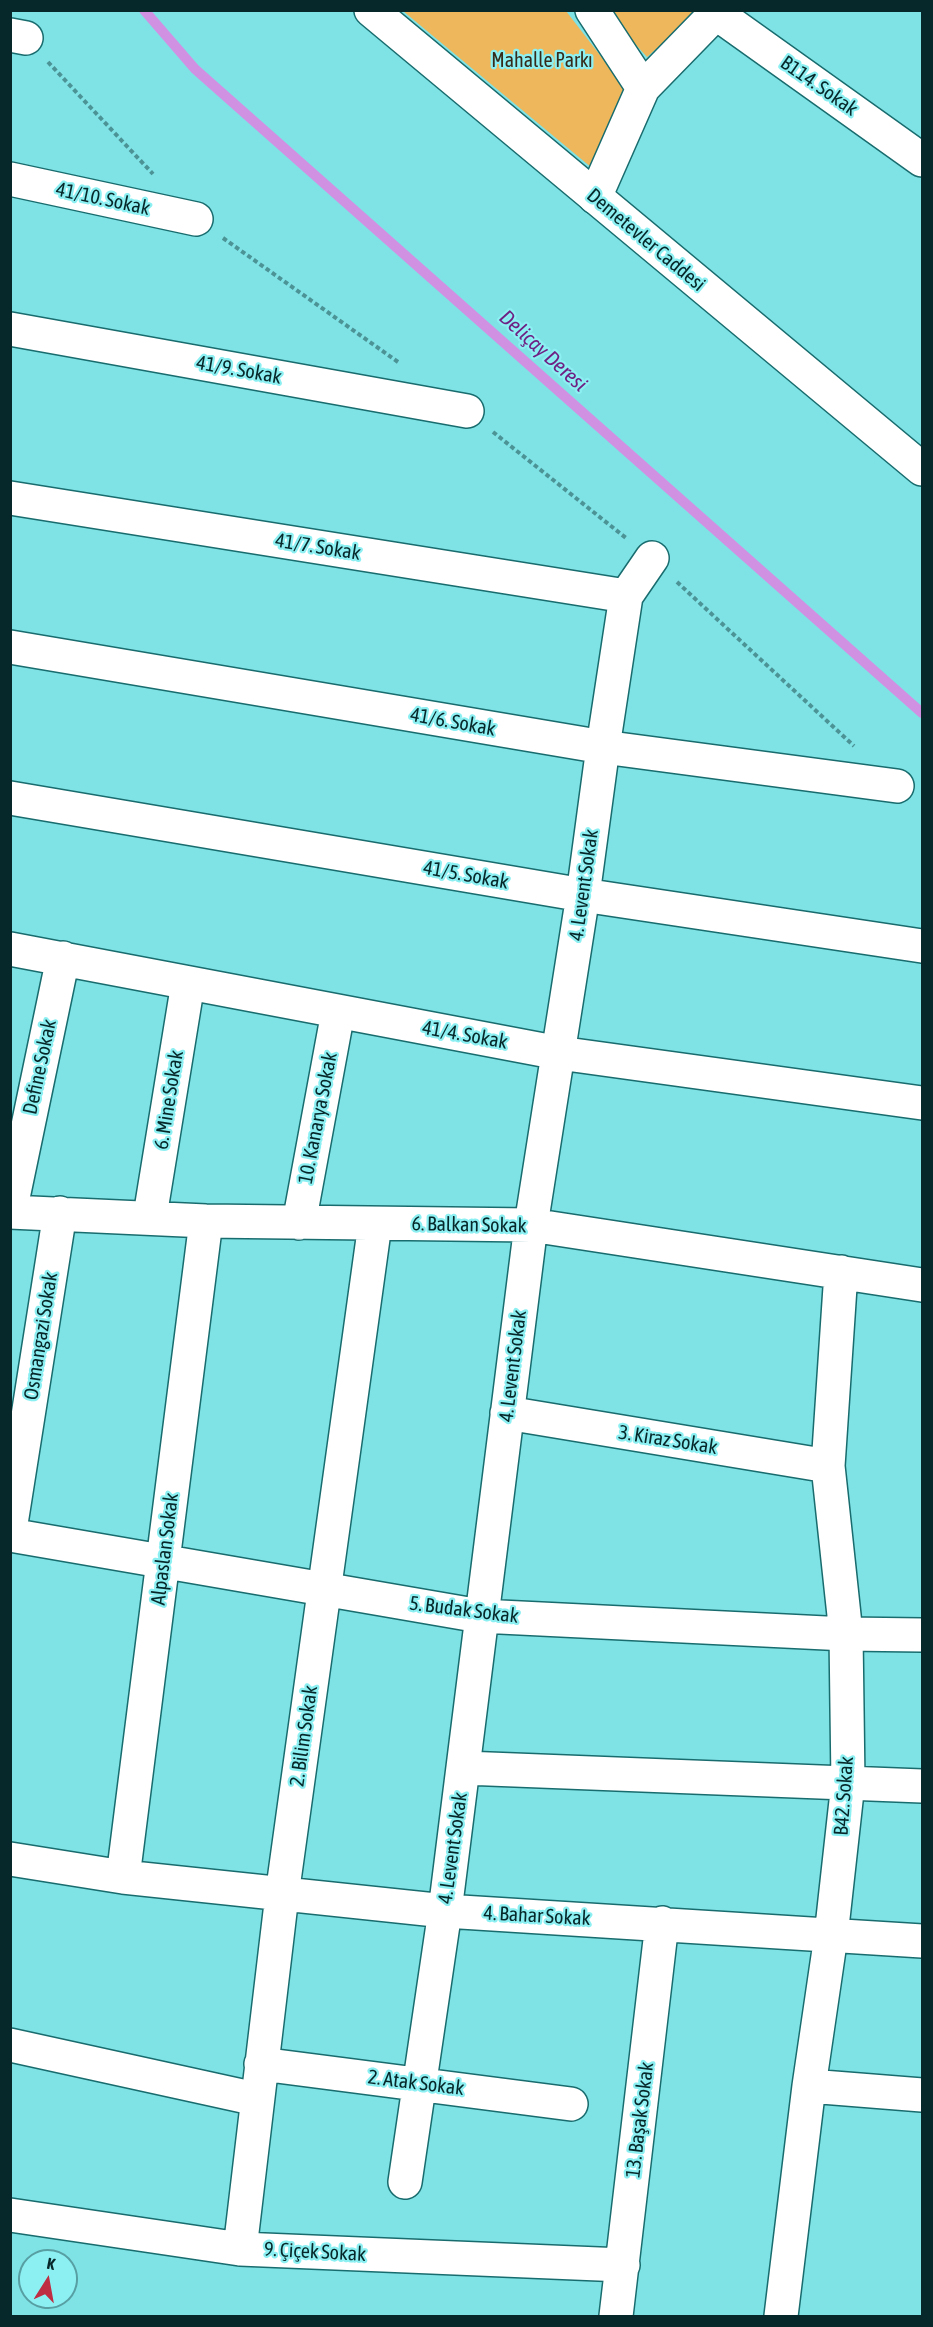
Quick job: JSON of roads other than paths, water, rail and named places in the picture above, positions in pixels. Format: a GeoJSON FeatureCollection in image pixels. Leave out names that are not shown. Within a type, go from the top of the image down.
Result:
{"type":"FeatureCollection","features":[{"type":"Feature","properties":{"kind":"street","name":"Demetevler Caddesi"},"geometry":{"type":"LineString","coordinates":[[371,10],[922,469]]}},
{"type":"Feature","properties":{"kind":"street"},"geometry":{"type":"LineString","coordinates":[[592,10],[643,88]]}},
{"type":"Feature","properties":{"kind":"street"},"geometry":{"type":"LineString","coordinates":[[594,197],[643,88],[718,12]]}},
{"type":"Feature","properties":{"kind":"street","name":"B114. Sokak"},"geometry":{"type":"LineString","coordinates":[[718,12],[922,159]]}},
{"type":"Feature","properties":{"kind":"street","name":"41/10. Sokak"},"geometry":{"type":"LineString","coordinates":[[10,179],[196,219]]}},
{"type":"Feature","properties":{"kind":"street","name":"41/9. Sokak"},"geometry":{"type":"LineString","coordinates":[[10,329],[467,411]]}},
{"type":"Feature","properties":{"kind":"street","name":"41/7. Sokak"},"geometry":{"type":"LineString","coordinates":[[10,498],[626,596]]}},
{"type":"Feature","properties":{"kind":"street","name":"4. Levent Sokak"},"geometry":{"type":"LineString","coordinates":[[405,2182],[464,1768],[480,1616],[531,1225],[583,895],[603,747],[626,596],[652,558]]}},
{"type":"Feature","properties":{"kind":"street","name":"41/6. Sokak"},"geometry":{"type":"LineString","coordinates":[[10,647],[603,747],[897,786]]}},
{"type":"Feature","properties":{"kind":"street","name":"41/5. Sokak"},"geometry":{"type":"LineString","coordinates":[[10,798],[583,895],[922,946]]}},
{"type":"Feature","properties":{"kind":"street","name":"41/4. Sokak"},"geometry":{"type":"LineString","coordinates":[[10,949],[559,1053],[922,1103]]}},
{"type":"Feature","properties":{"kind":"street","name":"Define Sokak"},"geometry":{"type":"LineString","coordinates":[[10,1212],[63,958]]}},
{"type":"Feature","properties":{"kind":"street","name":"6. Mine Sokak"},"geometry":{"type":"LineString","coordinates":[[150,1216],[188,983]]}},
{"type":"Feature","properties":{"kind":"street","name":"10. Kanarya Sokak"},"geometry":{"type":"LineString","coordinates":[[299,1223],[338,1012]]}},
{"type":"Feature","properties":{"kind":"street","name":"6. Balkan Sokak"},"geometry":{"type":"LineString","coordinates":[[10,1212],[150,1216],[206,1221],[531,1225],[922,1284]]}},
{"type":"Feature","properties":{"kind":"street","name":"Osmangazi Sokak"},"geometry":{"type":"LineString","coordinates":[[10,1530],[60,1214]]}},
{"type":"Feature","properties":{"kind":"street","name":"Alpaslan Sokak"},"geometry":{"type":"LineString","coordinates":[[123,1877],[206,1221]]}},
{"type":"Feature","properties":{"kind":"street","name":"2. Bilim Sokak"},"geometry":{"type":"LineString","coordinates":[[240,2248],[282,1895],[375,1224]]}},
{"type":"Feature","properties":{"kind":"street","name":"B42. Sokak"},"geometry":{"type":"LineString","coordinates":[[781,2316],[809,2086],[831,1936],[848,1783],[846,1634],[828,1466],[841,1272]]}},
{"type":"Feature","properties":{"kind":"street","name":"3. Kiraz Sokak"},"geometry":{"type":"LineString","coordinates":[[507,1413],[828,1466]]}},
{"type":"Feature","properties":{"kind":"street","name":"5. Budak Sokak"},"geometry":{"type":"LineString","coordinates":[[10,1535],[480,1616],[846,1634],[922,1635]]}},
{"type":"Feature","properties":{"kind":"street"},"geometry":{"type":"LineString","coordinates":[[464,1768],[922,1786]]}},
{"type":"Feature","properties":{"kind":"street","name":"4. Bahar Sokak"},"geometry":{"type":"LineString","coordinates":[[10,1859],[123,1877],[445,1911],[922,1941]]}},
{"type":"Feature","properties":{"kind":"street","name":"13. Başak Sokak"},"geometry":{"type":"LineString","coordinates":[[616,2316],[662,1923]]}},
{"type":"Feature","properties":{"kind":"street"},"geometry":{"type":"LineString","coordinates":[[10,2045],[256,2099]]}},
{"type":"Feature","properties":{"kind":"street","name":"2. Atak Sokak"},"geometry":{"type":"LineString","coordinates":[[261,2064],[571,2104]]}},
{"type":"Feature","properties":{"kind":"street"},"geometry":{"type":"LineString","coordinates":[[809,2086],[922,2095]]}},
{"type":"Feature","properties":{"kind":"street","name":"9. Çiçek Sokak"},"geometry":{"type":"LineString","coordinates":[[10,2215],[240,2248],[623,2265]]}},
{"type":"Feature","properties":{"kind":"waterway","name":"Deliçay Deresi"},"geometry":{"type":"LineString","coordinates":[[144,10],[195,69],[922,713]]}},
{"type":"Feature","properties":{"kind":"park label","name":"Mahalle Parkı"},"geometry":{"type":"Point","coordinates":[542,61]}}]}
